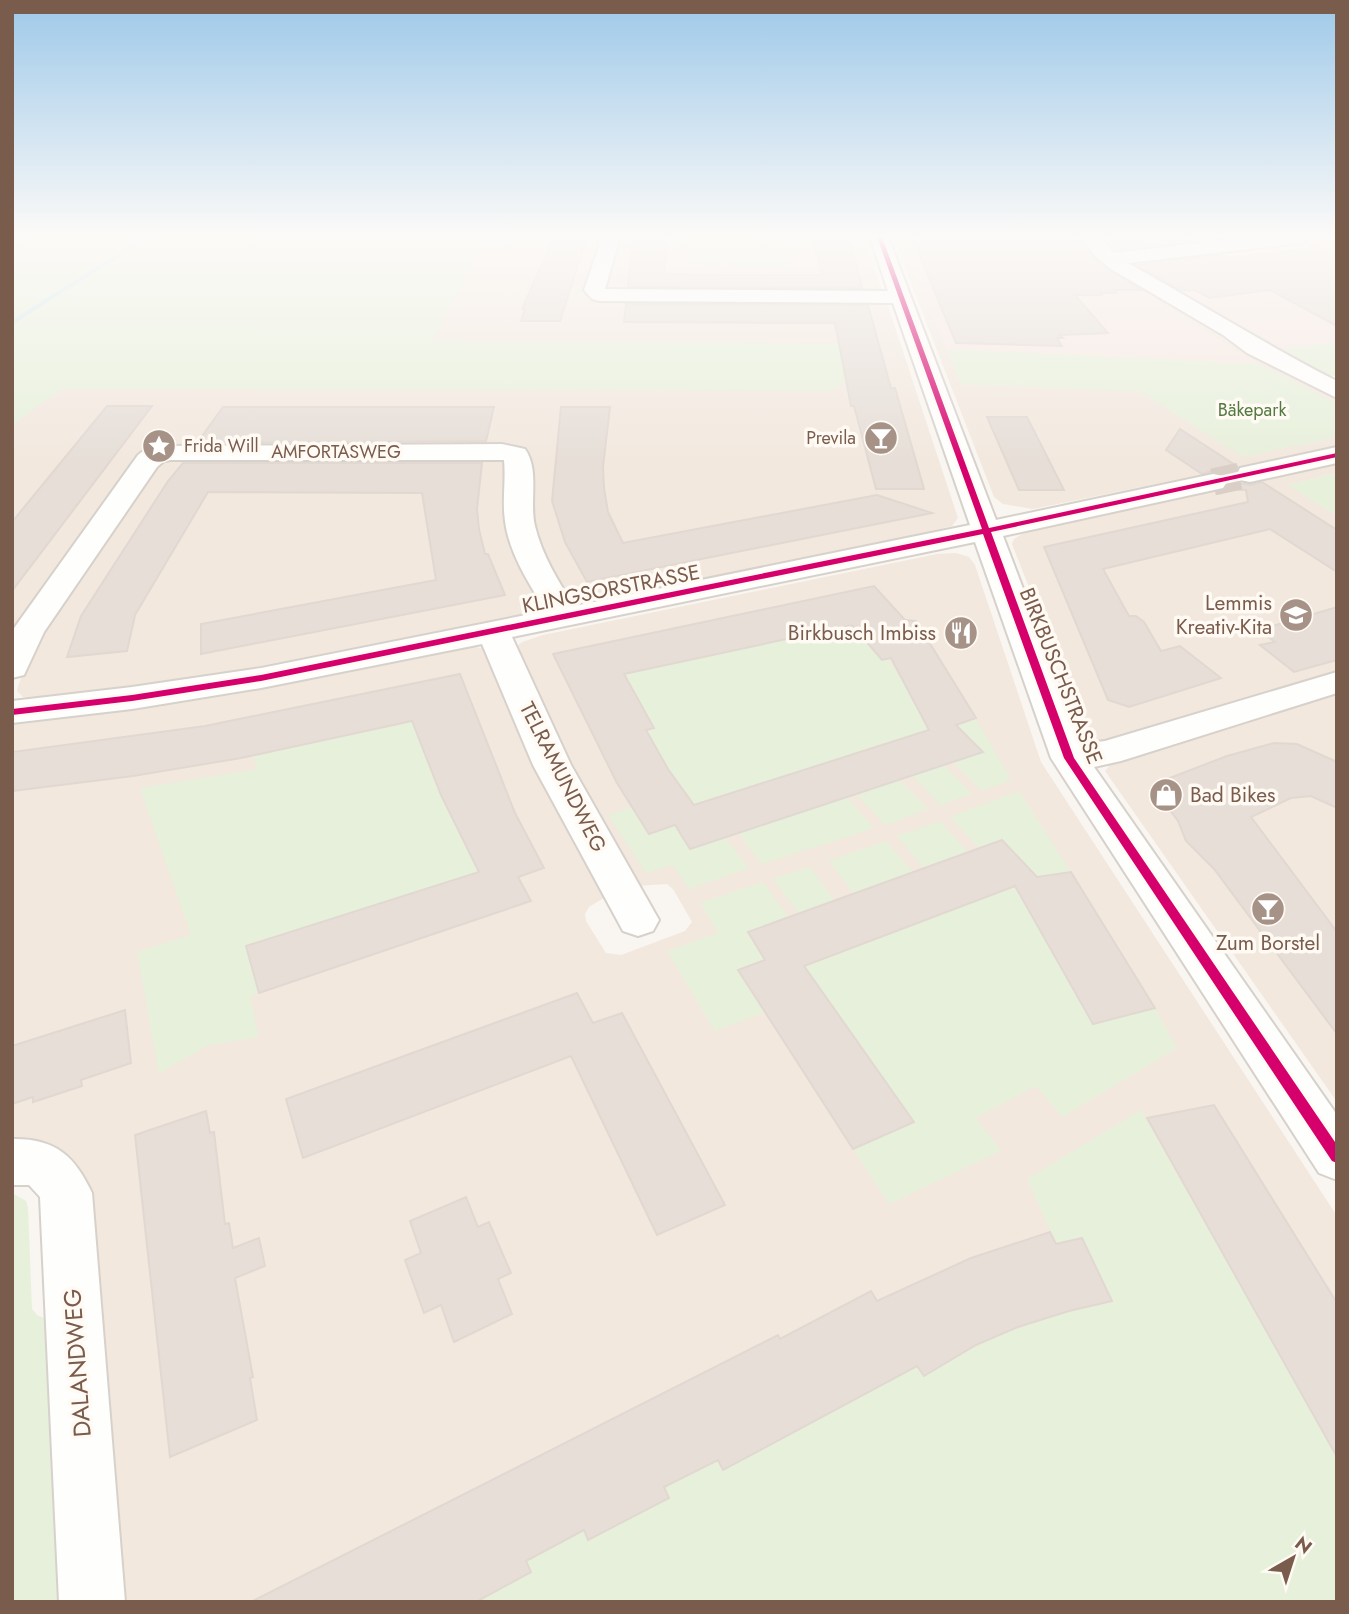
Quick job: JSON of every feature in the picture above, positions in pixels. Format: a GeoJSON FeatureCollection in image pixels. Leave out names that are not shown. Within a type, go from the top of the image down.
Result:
{"type":"FeatureCollection","features":[{"type":"Feature","properties":{"kind":"street","name":"BIRKBUSCHSTRASSE"},"geometry":{"type":"LineString","coordinates":[[906,312],[1069,758],[1337,1157]]}},
{"type":"Feature","properties":{"kind":"street"},"geometry":{"type":"LineString","coordinates":[[1201,312],[1251,342],[1255,348],[1337,391]]}},
{"type":"Feature","properties":{"kind":"street","name":"AMFORTASWEG"},"geometry":{"type":"LineString","coordinates":[[12,668],[29,632],[147,461],[163,452],[502,452],[516,455],[519,461],[516,495],[520,525],[531,556],[566,618]]}},
{"type":"Feature","properties":{"kind":"street"},"geometry":{"type":"LineString","coordinates":[[1250,474],[1337,455]]}},
{"type":"Feature","properties":{"kind":"street","name":"KLINGSORSTRASSE"},"geometry":{"type":"LineString","coordinates":[[12,712],[218,685],[566,618],[1213,482]]}},
{"type":"Feature","properties":{"kind":"street","name":"TELRAMUNDWEG"},"geometry":{"type":"LineString","coordinates":[[493,632],[552,765],[638,920]]}},
{"type":"Feature","properties":{"kind":"street"},"geometry":{"type":"LineString","coordinates":[[1069,758],[1108,753],[1337,682]]}},
{"type":"Feature","properties":{"kind":"street","name":"DALANDWEG"},"geometry":{"type":"LineString","coordinates":[[12,1162],[44,1165],[59,1178],[66,1194],[92,1602]]}},
{"type":"Feature","properties":{"kind":"shaded area"},"geometry":{"type":"Polygon","coordinates":[[[12,312],[890,312],[958,518],[952,526],[913,536],[588,602],[575,602],[568,599],[538,546],[526,481],[530,454],[523,449],[161,447],[12,646],[12,312]]]}},
{"type":"Feature","properties":{"kind":"shaded area"},"geometry":{"type":"Polygon","coordinates":[[[922,312],[932,312],[947,349],[1257,364],[1174,312],[1203,312],[1337,396],[1337,447],[1033,509],[1003,504],[994,497],[922,312]]]}},
{"type":"Feature","properties":{"kind":"shaded area"},"geometry":{"type":"Polygon","coordinates":[[[932,312],[1175,312],[1259,364],[947,349],[932,312]]]}},
{"type":"Feature","properties":{"kind":"shaded area"},"geometry":{"type":"Polygon","coordinates":[[[1216,312],[1337,312],[1337,342],[1280,350],[1216,312]]]}},
{"type":"Feature","properties":{"kind":"shaded area"},"geometry":{"type":"Polygon","coordinates":[[[160,459],[508,460],[544,602],[531,613],[215,675],[36,699],[23,697],[17,691],[18,686],[36,639],[160,459]]]}},
{"type":"Feature","properties":{"kind":"shaded area"},"geometry":{"type":"Polygon","coordinates":[[[1337,464],[1337,473],[1289,485],[1337,516],[1337,673],[1102,743],[1089,740],[1012,544],[1014,539],[1024,533],[1053,525],[1337,464]]]}},
{"type":"Feature","properties":{"kind":"shaded area"},"geometry":{"type":"Polygon","coordinates":[[[956,553],[969,557],[975,565],[1041,762],[1337,1216],[1337,1602],[117,1602],[86,1206],[12,1147],[12,723],[107,713],[227,695],[468,646],[482,648],[489,651],[607,896],[589,907],[585,914],[586,921],[606,953],[621,955],[685,931],[692,922],[673,889],[667,884],[637,886],[580,797],[516,647],[522,642],[543,635],[937,554],[956,553]]]}},
{"type":"Feature","properties":{"kind":"shaded area"},"geometry":{"type":"Polygon","coordinates":[[[1337,693],[1337,1102],[1105,771],[1111,764],[1337,693]]]}},
{"type":"Feature","properties":{"kind":"green space"},"geometry":{"type":"Polygon","coordinates":[[[12,312],[447,312],[431,342],[878,344],[891,383],[841,384],[831,391],[62,389],[12,425],[12,312]]]}},
{"type":"Feature","properties":{"kind":"green space"},"geometry":{"type":"Polygon","coordinates":[[[1337,342],[1337,376],[1321,375],[1277,350],[1337,342]]]}},
{"type":"Feature","properties":{"kind":"green space","name":"Bäkepark"},"geometry":{"type":"Polygon","coordinates":[[[947,349],[1259,364],[1337,404],[1337,437],[1243,457],[1141,392],[961,384],[947,349]]]}},
{"type":"Feature","properties":{"kind":"green space"},"geometry":{"type":"Polygon","coordinates":[[[1337,473],[1337,516],[1288,485],[1337,473]]]}},
{"type":"Feature","properties":{"kind":"green space"},"geometry":{"type":"Polygon","coordinates":[[[851,620],[863,639],[882,660],[888,659],[934,728],[800,772],[825,804],[847,797],[874,828],[762,864],[738,833],[778,819],[753,786],[694,805],[668,769],[646,730],[653,728],[618,672],[658,667],[833,629],[851,620]]]}},
{"type":"Feature","properties":{"kind":"green space"},"geometry":{"type":"Polygon","coordinates":[[[419,716],[479,872],[246,946],[259,993],[250,996],[259,1037],[209,1045],[159,1073],[137,952],[191,935],[140,788],[257,769],[253,756],[402,724],[403,719],[419,716]]]}},
{"type":"Feature","properties":{"kind":"green space"},"geometry":{"type":"Polygon","coordinates":[[[976,718],[1011,780],[982,791],[953,762],[983,752],[956,725],[976,718]]]}},
{"type":"Feature","properties":{"kind":"green space"},"geometry":{"type":"Polygon","coordinates":[[[944,765],[972,794],[940,805],[912,775],[944,765]]]}},
{"type":"Feature","properties":{"kind":"green space"},"geometry":{"type":"Polygon","coordinates":[[[899,780],[928,809],[885,825],[856,794],[899,780]]]}},
{"type":"Feature","properties":{"kind":"green space"},"geometry":{"type":"Polygon","coordinates":[[[1019,791],[1071,872],[1035,877],[1002,840],[979,848],[950,817],[1019,791]]]}},
{"type":"Feature","properties":{"kind":"green space"},"geometry":{"type":"Polygon","coordinates":[[[632,807],[649,833],[675,825],[690,849],[725,837],[749,868],[689,889],[673,865],[646,873],[608,815],[632,807]]]}},
{"type":"Feature","properties":{"kind":"green space"},"geometry":{"type":"Polygon","coordinates":[[[940,821],[968,852],[924,868],[897,836],[940,821]]]}},
{"type":"Feature","properties":{"kind":"green space"},"geometry":{"type":"Polygon","coordinates":[[[886,841],[913,872],[1016,887],[1093,1024],[1155,1008],[1177,1048],[1062,1117],[1036,1086],[976,1118],[1001,1151],[889,1204],[853,1149],[913,1122],[804,966],[854,894],[829,861],[886,841]]]}},
{"type":"Feature","properties":{"kind":"green space"},"geometry":{"type":"Polygon","coordinates":[[[810,867],[835,901],[799,914],[773,879],[810,867]]]}},
{"type":"Feature","properties":{"kind":"green space"},"geometry":{"type":"Polygon","coordinates":[[[763,882],[789,918],[748,932],[765,960],[738,970],[765,1012],[715,1031],[667,951],[718,933],[700,903],[763,882]]]}},
{"type":"Feature","properties":{"kind":"green space"},"geometry":{"type":"Polygon","coordinates":[[[1141,1110],[1337,1457],[1337,1602],[476,1602],[531,1572],[526,1561],[584,1530],[589,1540],[668,1498],[664,1487],[718,1460],[723,1469],[917,1366],[924,1376],[969,1350],[1015,1330],[1112,1301],[1082,1239],[1056,1244],[1027,1179],[1141,1110]]]}},
{"type":"Feature","properties":{"kind":"green space"},"geometry":{"type":"Polygon","coordinates":[[[12,1193],[26,1201],[28,1208],[32,1309],[37,1315],[50,1321],[69,1602],[12,1602],[12,1193]]]}},
{"type":"Feature","properties":{"kind":"building"},"geometry":{"type":"Polygon","coordinates":[[[524,312],[563,312],[560,321],[521,321],[524,312]]]}},
{"type":"Feature","properties":{"kind":"building"},"geometry":{"type":"Polygon","coordinates":[[[625,312],[870,312],[924,489],[876,489],[854,406],[851,406],[835,323],[624,322],[625,312]]]}},
{"type":"Feature","properties":{"kind":"building"},"geometry":{"type":"Polygon","coordinates":[[[943,312],[1090,312],[1108,333],[1060,335],[1063,338],[1057,338],[1062,346],[956,343],[943,312]]]}},
{"type":"Feature","properties":{"kind":"building"},"geometry":{"type":"Polygon","coordinates":[[[1312,312],[1337,312],[1337,326],[1312,312]]]}},
{"type":"Feature","properties":{"kind":"building"},"geometry":{"type":"Polygon","coordinates":[[[107,406],[152,406],[12,591],[12,522],[107,406]]]}},
{"type":"Feature","properties":{"kind":"building"},"geometry":{"type":"Polygon","coordinates":[[[223,407],[494,407],[486,441],[197,443],[223,407]]]}},
{"type":"Feature","properties":{"kind":"building"},"geometry":{"type":"Polygon","coordinates":[[[561,407],[610,407],[603,467],[604,488],[608,512],[623,543],[877,495],[932,513],[587,582],[565,542],[552,501],[561,407]]]}},
{"type":"Feature","properties":{"kind":"building"},"geometry":{"type":"Polygon","coordinates":[[[987,417],[1027,417],[1064,490],[1019,490],[987,417]]]}},
{"type":"Feature","properties":{"kind":"building"},"geometry":{"type":"Polygon","coordinates":[[[1180,429],[1238,467],[1235,475],[1239,483],[1251,485],[1262,482],[1337,530],[1337,572],[1270,529],[1103,569],[1129,616],[1136,616],[1144,622],[1161,651],[1180,646],[1221,678],[1129,707],[1108,700],[1044,547],[1248,502],[1246,490],[1225,489],[1229,481],[1224,473],[1212,471],[1202,474],[1166,450],[1180,429]]]}},
{"type":"Feature","properties":{"kind":"building"},"geometry":{"type":"Polygon","coordinates":[[[183,463],[482,463],[477,509],[479,529],[485,554],[488,554],[505,595],[201,654],[201,624],[436,580],[422,493],[208,492],[135,615],[127,651],[67,657],[81,616],[168,481],[183,463]]]}},
{"type":"Feature","properties":{"kind":"building"},"geometry":{"type":"Polygon","coordinates":[[[874,586],[905,620],[916,621],[976,718],[956,725],[983,752],[690,849],[675,825],[649,834],[617,783],[553,654],[874,586]],[[852,625],[624,674],[654,728],[646,730],[668,769],[694,805],[929,730],[891,658],[882,660],[852,625]]]}},
{"type":"Feature","properties":{"kind":"building"},"geometry":{"type":"Polygon","coordinates":[[[1337,607],[1337,660],[1294,672],[1260,645],[1275,642],[1259,630],[1337,607]]]}},
{"type":"Feature","properties":{"kind":"building"},"geometry":{"type":"Polygon","coordinates":[[[460,674],[515,813],[544,868],[518,877],[531,901],[259,993],[246,946],[479,872],[441,795],[412,721],[241,758],[133,776],[12,791],[12,752],[205,726],[460,674]]]}},
{"type":"Feature","properties":{"kind":"building"},"geometry":{"type":"Polygon","coordinates":[[[1274,743],[1297,744],[1337,762],[1337,808],[1311,796],[1291,798],[1251,817],[1337,932],[1337,1034],[1214,869],[1186,841],[1178,821],[1157,793],[1167,779],[1227,756],[1274,743]]]}},
{"type":"Feature","properties":{"kind":"building"},"geometry":{"type":"Polygon","coordinates":[[[1002,840],[1037,877],[1071,872],[1155,1008],[1093,1024],[1015,886],[804,966],[914,1122],[853,1149],[738,970],[765,960],[748,932],[1002,840]]]}},
{"type":"Feature","properties":{"kind":"building"},"geometry":{"type":"Polygon","coordinates":[[[577,993],[593,1023],[622,1013],[725,1205],[657,1235],[571,1056],[303,1158],[286,1099],[577,993]]]}},
{"type":"Feature","properties":{"kind":"building"},"geometry":{"type":"Polygon","coordinates":[[[125,1010],[131,1063],[81,1080],[82,1086],[33,1102],[33,1097],[12,1104],[12,1046],[125,1010]]]}},
{"type":"Feature","properties":{"kind":"building"},"geometry":{"type":"Polygon","coordinates":[[[1214,1105],[1337,1303],[1337,1457],[1147,1118],[1214,1105]]]}},
{"type":"Feature","properties":{"kind":"building"},"geometry":{"type":"Polygon","coordinates":[[[206,1111],[210,1133],[214,1132],[225,1224],[229,1223],[233,1248],[259,1238],[265,1266],[235,1278],[253,1377],[250,1378],[257,1420],[170,1457],[135,1135],[206,1111]]]}},
{"type":"Feature","properties":{"kind":"building"},"geometry":{"type":"Polygon","coordinates":[[[466,1197],[478,1227],[489,1222],[511,1273],[498,1279],[512,1314],[454,1342],[441,1305],[424,1313],[405,1260],[421,1253],[410,1221],[466,1197]]]}},
{"type":"Feature","properties":{"kind":"building"},"geometry":{"type":"Polygon","coordinates":[[[1050,1232],[1056,1244],[1082,1238],[1112,1301],[1018,1327],[976,1345],[924,1376],[917,1366],[723,1470],[718,1460],[664,1487],[669,1498],[588,1540],[584,1530],[526,1561],[531,1572],[476,1602],[251,1602],[778,1335],[780,1339],[871,1291],[877,1301],[971,1258],[1050,1232]]]}},
{"type":"Feature","properties":{"kind":"waterway"},"geometry":{"type":"LineString","coordinates":[[12,323],[29,312]]}},
{"type":"Feature","properties":{"kind":"tunnel"},"geometry":{"type":"LineString","coordinates":[[1213,482],[1250,474]]}},
{"type":"Feature","properties":{"kind":"cycle path"},"geometry":{"type":"LineString","coordinates":[[906,312],[1069,758],[1337,1157]]}},
{"type":"Feature","properties":{"kind":"cycle path"},"geometry":{"type":"LineString","coordinates":[[12,712],[132,698],[261,678],[921,545],[1337,455]]}},
{"type":"Feature","properties":{"kind":"place","name":"Previla"},"geometry":{"type":"Point","coordinates":[881,438]}},
{"type":"Feature","properties":{"kind":"place","name":"Frida Will"},"geometry":{"type":"Point","coordinates":[159,446]}},
{"type":"Feature","properties":{"kind":"place","name":"Lemmis Kreativ-Kita"},"geometry":{"type":"Point","coordinates":[1296,615]}},
{"type":"Feature","properties":{"kind":"place","name":"Birkbusch Imbiss"},"geometry":{"type":"Point","coordinates":[961,633]}},
{"type":"Feature","properties":{"kind":"place","name":"Bad Bikes"},"geometry":{"type":"Point","coordinates":[1166,795]}},
{"type":"Feature","properties":{"kind":"place","name":"Zum Borstel"},"geometry":{"type":"Point","coordinates":[1268,909]}}]}
